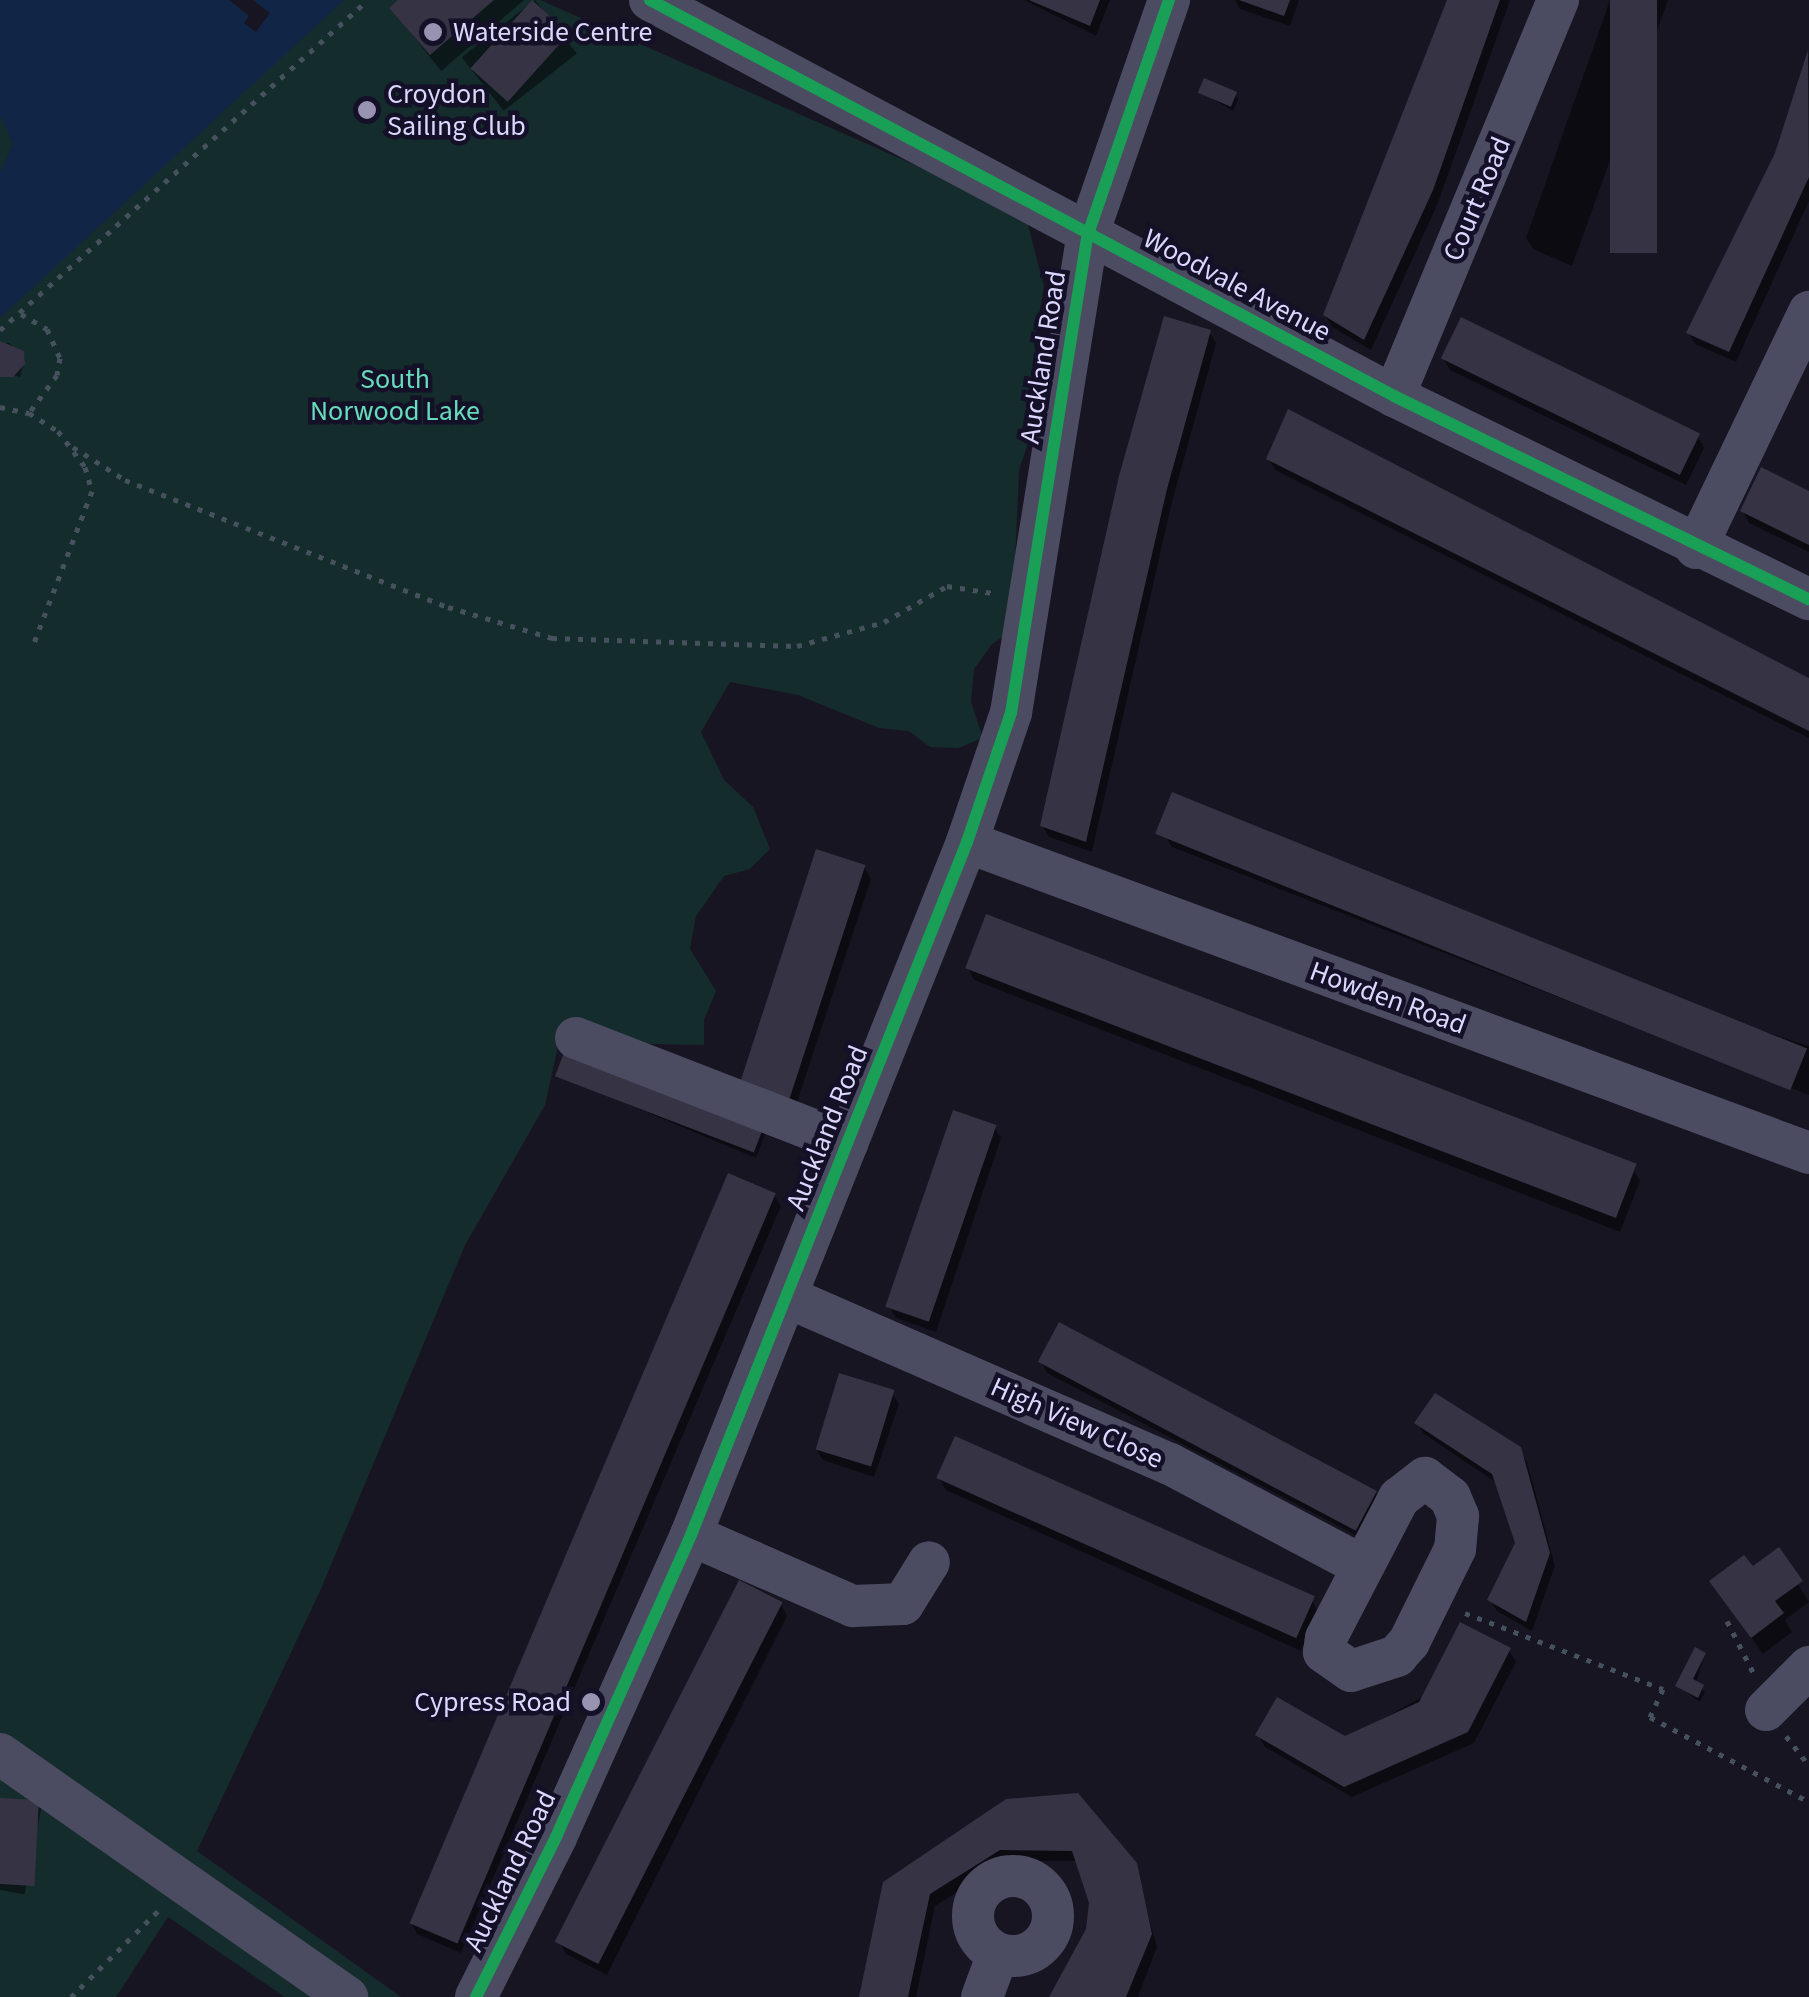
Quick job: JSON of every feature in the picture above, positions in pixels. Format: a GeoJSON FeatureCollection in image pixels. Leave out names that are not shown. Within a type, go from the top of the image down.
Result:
{"type":"FeatureCollection","features":[{"type":"Feature","properties":{"kind":"street","name":"Woodvale Avenue"},"geometry":{"type":"LineString","coordinates":[[650,0],[1394,396],[1696,548],[1809,599]]}},
{"type":"Feature","properties":{"kind":"street","name":"Auckland Road"},"geometry":{"type":"LineString","coordinates":[[476,1997],[556,1837],[690,1535],[967,842],[1011,713],[1088,234],[1170,0]]}},
{"type":"Feature","properties":{"kind":"street","name":"Court Road"},"geometry":{"type":"LineString","coordinates":[[1394,396],[1558,0]]}},
{"type":"Feature","properties":{"kind":"street"},"geometry":{"type":"LineString","coordinates":[[1696,548],[1809,312]]}},
{"type":"Feature","properties":{"kind":"street","name":"Howden Road"},"geometry":{"type":"LineString","coordinates":[[967,842],[1809,1153]]}},
{"type":"Feature","properties":{"kind":"street"},"geometry":{"type":"LineString","coordinates":[[576,1038],[847,1143]]}},
{"type":"Feature","properties":{"kind":"street","name":"High View Close"},"geometry":{"type":"LineString","coordinates":[[787,1297],[1170,1464],[1361,1565]]}},
{"type":"Feature","properties":{"kind":"street"},"geometry":{"type":"LineString","coordinates":[[1425,1478],[1437,1483],[1450,1497],[1460,1534],[1431,1600],[1397,1656],[1351,1672],[1335,1664],[1324,1652],[1326,1638],[1361,1565],[1412,1483],[1425,1478]]}},
{"type":"Feature","properties":{"kind":"street"},"geometry":{"type":"LineString","coordinates":[[690,1535],[831,1599],[873,1608],[904,1604],[929,1562]]}},
{"type":"Feature","properties":{"kind":"street"},"geometry":{"type":"LineString","coordinates":[[1766,1710],[1809,1667]]}},
{"type":"Feature","properties":{"kind":"street"},"geometry":{"type":"LineString","coordinates":[[0,1754],[347,1997]]}},
{"type":"Feature","properties":{"kind":"street"},"geometry":{"type":"LineString","coordinates":[[982,1997],[998,1954]]}},
{"type":"Feature","properties":{"kind":"path"},"geometry":{"type":"LineString","coordinates":[[0,330],[368,0]]}},
{"type":"Feature","properties":{"kind":"path"},"geometry":{"type":"LineString","coordinates":[[21,314],[47,329],[60,358],[57,375],[30,413]]}},
{"type":"Feature","properties":{"kind":"path"},"geometry":{"type":"LineString","coordinates":[[0,407],[30,413],[73,446],[143,488],[448,607],[552,638],[797,646],[884,622],[947,586],[1030,600]]}},
{"type":"Feature","properties":{"kind":"path"},"geometry":{"type":"LineString","coordinates":[[32,648],[92,491],[73,446]]}},
{"type":"Feature","properties":{"kind":"path"},"geometry":{"type":"LineString","coordinates":[[1431,1600],[1663,1690],[1650,1717],[1809,1802]]}},
{"type":"Feature","properties":{"kind":"path"},"geometry":{"type":"LineString","coordinates":[[72,1997],[184,1884]]}},
{"type":"Feature","properties":{"kind":"green space","name":"South Norwood Lake"},"geometry":{"type":"Polygon","coordinates":[[[0,0],[540,0],[915,165],[1027,221],[1044,287],[1034,344],[1042,401],[1019,470],[1012,631],[992,644],[974,669],[971,702],[983,738],[958,748],[930,747],[909,731],[879,728],[798,695],[730,682],[701,732],[724,780],[753,807],[770,849],[750,869],[724,876],[696,916],[690,949],[716,991],[704,1020],[704,1045],[559,1042],[545,1105],[465,1245],[320,1591],[197,1851],[401,1997],[285,1997],[168,1917],[116,1997],[0,1997],[0,0]]]}},
{"type":"Feature","properties":{"kind":"water"},"geometry":{"type":"Polygon","coordinates":[[[0,0],[344,0],[0,318],[0,173],[13,144],[0,115],[0,0]]]}},
{"type":"Feature","properties":{"kind":"pier"},"geometry":{"type":"Polygon","coordinates":[[[229,0],[253,0],[270,13],[256,32],[244,23],[249,16],[229,0]]]}},
{"type":"Feature","properties":{"kind":"building","name":"Waterside Centre"},"geometry":{"type":"Polygon","coordinates":[[[398,0],[494,0],[430,55],[389,8],[398,0]]]}},
{"type":"Feature","properties":{"kind":"building"},"geometry":{"type":"Polygon","coordinates":[[[532,0],[569,33],[508,102],[470,68],[532,0]]]}},
{"type":"Feature","properties":{"kind":"building"},"geometry":{"type":"Polygon","coordinates":[[[1029,0],[1100,0],[1090,26],[1029,0]]]}},
{"type":"Feature","properties":{"kind":"building"},"geometry":{"type":"Polygon","coordinates":[[[1239,0],[1290,0],[1284,16],[1239,0]]]}},
{"type":"Feature","properties":{"kind":"building"},"geometry":{"type":"Polygon","coordinates":[[[1447,0],[1500,0],[1433,190],[1364,340],[1323,315],[1447,0]]]}},
{"type":"Feature","properties":{"kind":"building"},"geometry":{"type":"Polygon","coordinates":[[[1610,0],[1657,0],[1657,253],[1610,253],[1610,0]]]}},
{"type":"Feature","properties":{"kind":"building"},"geometry":{"type":"Polygon","coordinates":[[[1808,50],[1809,177],[1729,352],[1686,333],[1775,153],[1808,50]]]}},
{"type":"Feature","properties":{"kind":"building"},"geometry":{"type":"Polygon","coordinates":[[[1204,78],[1237,92],[1231,107],[1198,93],[1204,78]]]}},
{"type":"Feature","properties":{"kind":"building"},"geometry":{"type":"Polygon","coordinates":[[[1164,316],[1211,330],[1167,489],[1086,842],[1040,826],[1119,476],[1164,316]]]}},
{"type":"Feature","properties":{"kind":"building"},"geometry":{"type":"Polygon","coordinates":[[[1461,317],[1700,434],[1680,475],[1441,358],[1461,317]]]}},
{"type":"Feature","properties":{"kind":"building"},"geometry":{"type":"Polygon","coordinates":[[[0,341],[24,351],[25,364],[13,377],[0,377],[0,341]]]}},
{"type":"Feature","properties":{"kind":"building"},"geometry":{"type":"Polygon","coordinates":[[[1288,409],[1809,678],[1809,731],[1266,459],[1288,409]]]}},
{"type":"Feature","properties":{"kind":"building"},"geometry":{"type":"Polygon","coordinates":[[[1761,467],[1809,491],[1809,545],[1740,511],[1761,467]]]}},
{"type":"Feature","properties":{"kind":"building"},"geometry":{"type":"Polygon","coordinates":[[[1172,792],[1807,1049],[1790,1090],[1155,834],[1172,792]]]}},
{"type":"Feature","properties":{"kind":"building"},"geometry":{"type":"Polygon","coordinates":[[[816,849],[865,865],[789,1101],[739,1085],[816,849]]]}},
{"type":"Feature","properties":{"kind":"building"},"geometry":{"type":"Polygon","coordinates":[[[986,914],[1637,1164],[1616,1218],[965,968],[986,914]]]}},
{"type":"Feature","properties":{"kind":"building"},"geometry":{"type":"Polygon","coordinates":[[[565,1050],[764,1126],[754,1152],[555,1076],[565,1050]]]}},
{"type":"Feature","properties":{"kind":"building"},"geometry":{"type":"Polygon","coordinates":[[[953,1110],[996,1125],[929,1322],[885,1307],[953,1110]]]}},
{"type":"Feature","properties":{"kind":"building"},"geometry":{"type":"Polygon","coordinates":[[[728,1173],[776,1193],[457,1944],[410,1923],[728,1173]]]}},
{"type":"Feature","properties":{"kind":"building"},"geometry":{"type":"Polygon","coordinates":[[[1059,1322],[1377,1491],[1356,1531],[1038,1362],[1059,1322]]]}},
{"type":"Feature","properties":{"kind":"building"},"geometry":{"type":"Polygon","coordinates":[[[839,1373],[894,1390],[871,1466],[816,1450],[839,1373]]]}},
{"type":"Feature","properties":{"kind":"building"},"geometry":{"type":"Polygon","coordinates":[[[1435,1393],[1521,1447],[1550,1553],[1526,1622],[1487,1600],[1515,1543],[1492,1474],[1414,1423],[1435,1393]]]}},
{"type":"Feature","properties":{"kind":"building"},"geometry":{"type":"Polygon","coordinates":[[[955,1436],[1315,1596],[1296,1638],[936,1478],[955,1436]]]}},
{"type":"Feature","properties":{"kind":"building"},"geometry":{"type":"Polygon","coordinates":[[[1779,1547],[1803,1581],[1775,1601],[1784,1613],[1751,1638],[1709,1581],[1744,1555],[1753,1566],[1779,1547]]]}},
{"type":"Feature","properties":{"kind":"building"},"geometry":{"type":"Polygon","coordinates":[[[739,1580],[783,1602],[598,1964],[555,1942],[739,1580]]]}},
{"type":"Feature","properties":{"kind":"building"},"geometry":{"type":"Polygon","coordinates":[[[1460,1622],[1511,1648],[1468,1732],[1344,1787],[1255,1735],[1277,1697],[1345,1736],[1419,1702],[1460,1622]]]}},
{"type":"Feature","properties":{"kind":"building"},"geometry":{"type":"Polygon","coordinates":[[[1695,1647],[1706,1653],[1693,1679],[1704,1685],[1698,1698],[1675,1686],[1695,1647]]]}},
{"type":"Feature","properties":{"kind":"building"},"geometry":{"type":"Polygon","coordinates":[[[1078,1793],[1137,1863],[1152,1934],[1126,1997],[1049,1997],[1086,1929],[1089,1903],[1072,1851],[1000,1850],[930,1894],[908,1997],[859,1997],[883,1882],[1006,1799],[1078,1793]]]}},
{"type":"Feature","properties":{"kind":"building"},"geometry":{"type":"Polygon","coordinates":[[[0,1798],[39,1800],[34,1886],[0,1884],[0,1798]]]}},
{"type":"Feature","properties":{"kind":"cycle path"},"geometry":{"type":"LineString","coordinates":[[650,0],[1394,396],[1809,599]]}},
{"type":"Feature","properties":{"kind":"cycle path"},"geometry":{"type":"LineString","coordinates":[[476,1997],[556,1837],[691,1535],[967,842],[1011,713],[1088,234],[1169,0]]}},
{"type":"Feature","properties":{"kind":"place","name":"Waterside Centre"},"geometry":{"type":"Point","coordinates":[433,32]}},
{"type":"Feature","properties":{"kind":"place","name":"Croydon Sailing Club"},"geometry":{"type":"Point","coordinates":[367,110]}},
{"type":"Feature","properties":{"kind":"place","name":"Cypress Road"},"geometry":{"type":"Point","coordinates":[591,1702]}}]}
